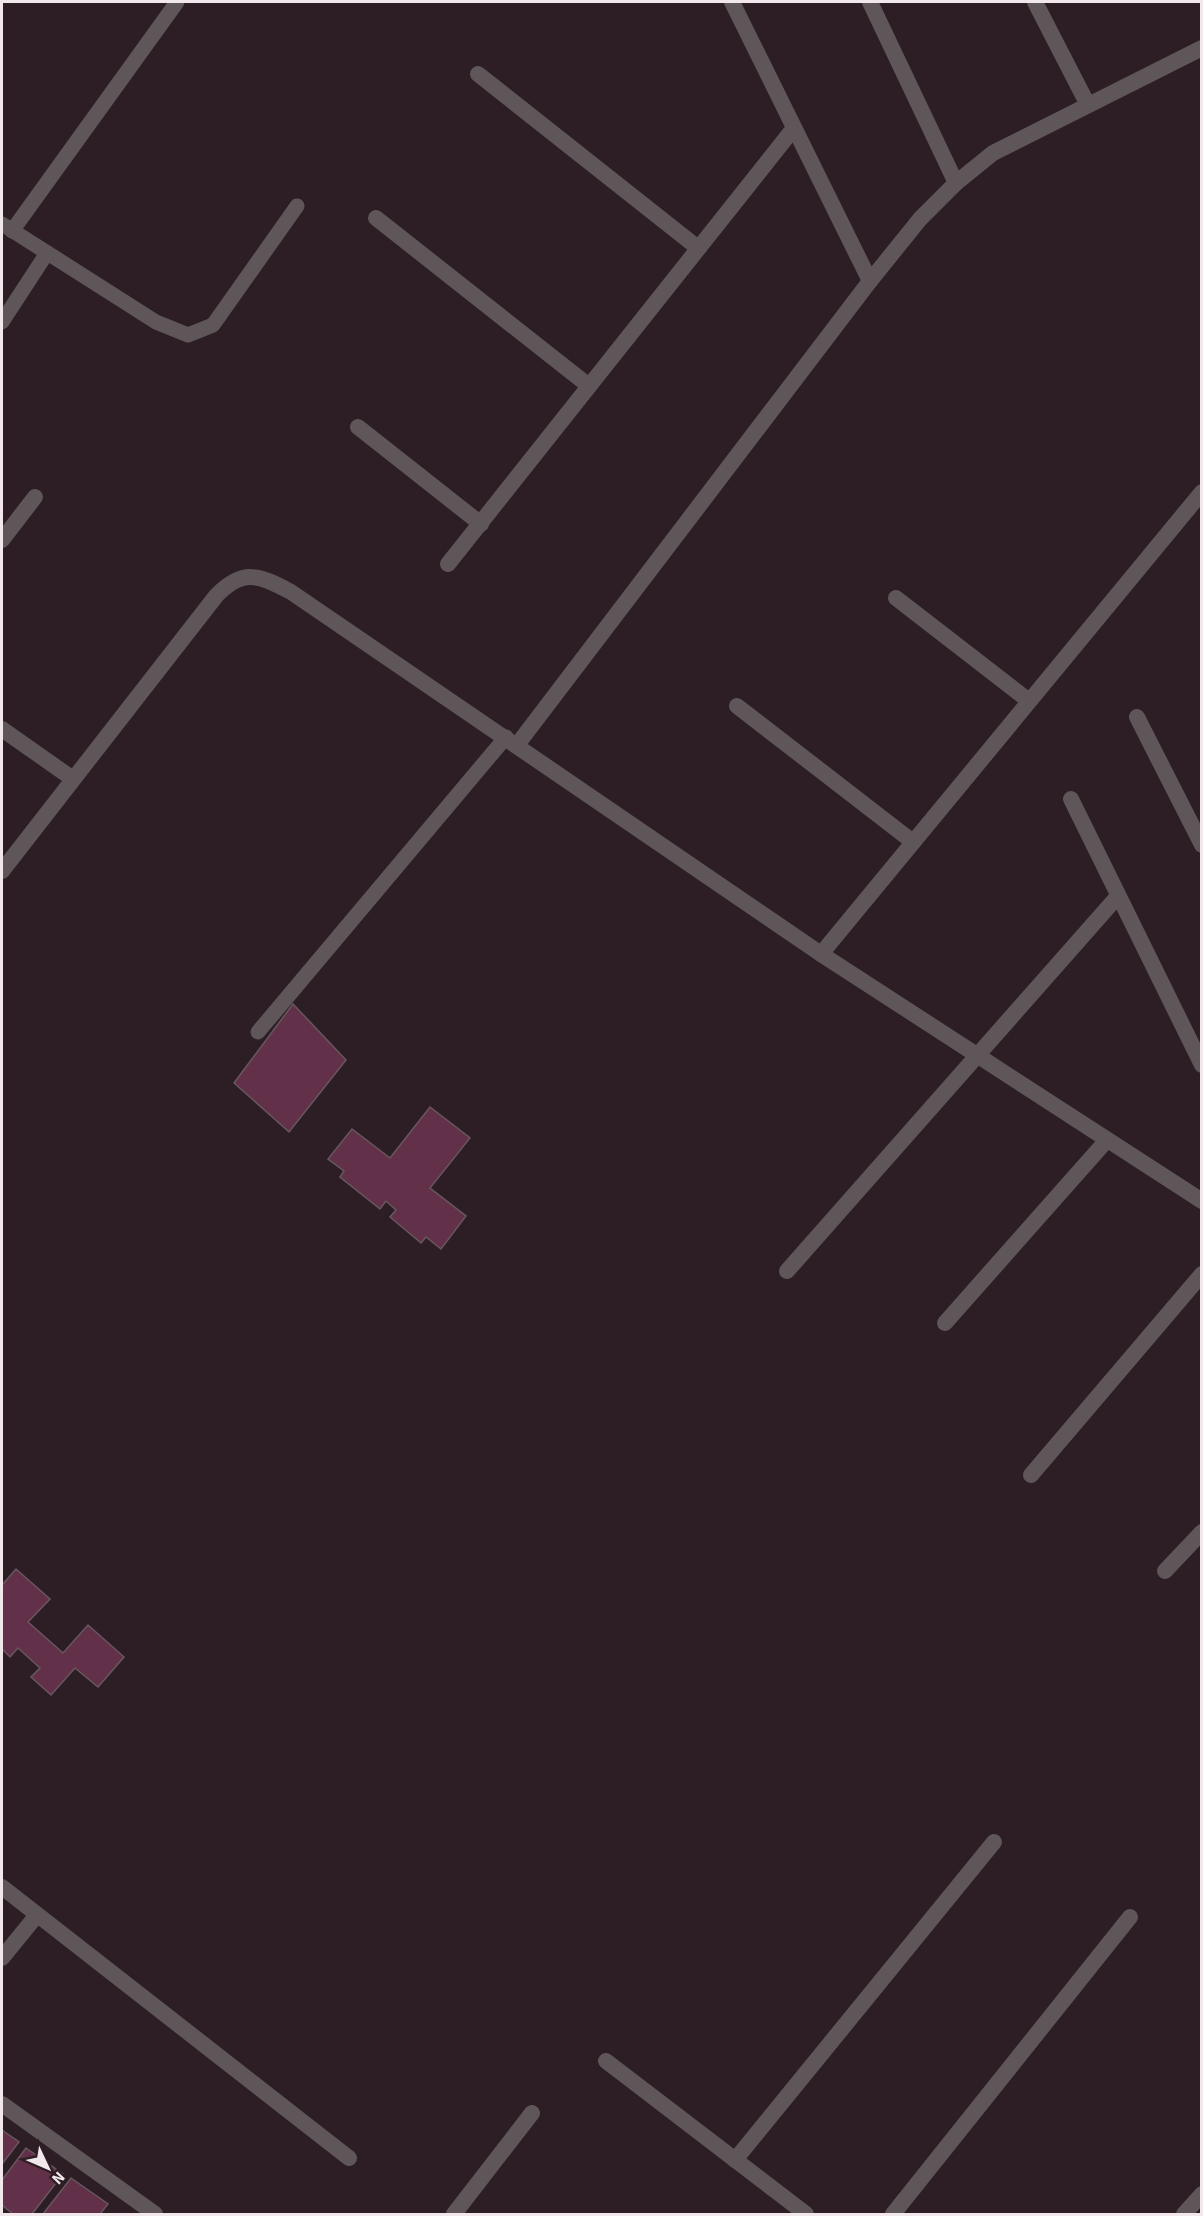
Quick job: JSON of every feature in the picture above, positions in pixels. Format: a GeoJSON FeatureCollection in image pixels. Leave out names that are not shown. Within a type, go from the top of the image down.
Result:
{"type":"FeatureCollection","features":[{"type":"Feature","properties":{"kind":"street"},"geometry":{"type":"LineString","coordinates":[[732,2],[870,281]]}},
{"type":"Feature","properties":{"kind":"street"},"geometry":{"type":"LineString","coordinates":[[870,2],[956,183]]}},
{"type":"Feature","properties":{"kind":"street"},"geometry":{"type":"LineString","coordinates":[[1035,2],[1088,105]]}},
{"type":"Feature","properties":{"kind":"street"},"geometry":{"type":"LineString","coordinates":[[512,741],[870,281],[921,219],[956,183],[993,153],[1202,48]]}},
{"type":"Feature","properties":{"kind":"street"},"geometry":{"type":"LineString","coordinates":[[478,74],[698,248]]}},
{"type":"Feature","properties":{"kind":"street"},"geometry":{"type":"LineString","coordinates":[[448,564],[794,128]]}},
{"type":"Feature","properties":{"kind":"street"},"geometry":{"type":"LineString","coordinates":[[376,218],[589,386]]}},
{"type":"Feature","properties":{"kind":"street"},"geometry":{"type":"LineString","coordinates":[[358,427],[480,524]]}},
{"type":"Feature","properties":{"kind":"street"},"geometry":{"type":"LineString","coordinates":[[821,954],[1202,492]]}},
{"type":"Feature","properties":{"kind":"street"},"geometry":{"type":"LineString","coordinates":[[2,540],[35,497]]}},
{"type":"Feature","properties":{"kind":"street"},"geometry":{"type":"LineString","coordinates":[[2,871],[216,596],[230,582],[248,576],[268,579],[291,592],[512,741],[821,954],[1202,1201]]}},
{"type":"Feature","properties":{"kind":"street"},"geometry":{"type":"LineString","coordinates":[[896,597],[1029,701]]}},
{"type":"Feature","properties":{"kind":"street"},"geometry":{"type":"LineString","coordinates":[[737,706],[913,842]]}},
{"type":"Feature","properties":{"kind":"street"},"geometry":{"type":"LineString","coordinates":[[1137,717],[1202,845]]}},
{"type":"Feature","properties":{"kind":"street"},"geometry":{"type":"LineString","coordinates":[[2,729],[73,779]]}},
{"type":"Feature","properties":{"kind":"street"},"geometry":{"type":"LineString","coordinates":[[1071,799],[1202,1065]]}},
{"type":"Feature","properties":{"kind":"street"},"geometry":{"type":"LineString","coordinates":[[787,1272],[1118,896]]}},
{"type":"Feature","properties":{"kind":"street"},"geometry":{"type":"LineString","coordinates":[[945,1323],[1107,1140]]}},
{"type":"Feature","properties":{"kind":"street"},"geometry":{"type":"LineString","coordinates":[[1031,1475],[1202,1274]]}},
{"type":"Feature","properties":{"kind":"street"},"geometry":{"type":"LineString","coordinates":[[1165,1571],[1202,1532]]}},
{"type":"Feature","properties":{"kind":"street"},"geometry":{"type":"LineString","coordinates":[[735,2160],[994,1842]]}},
{"type":"Feature","properties":{"kind":"street"},"geometry":{"type":"LineString","coordinates":[[2,1887],[349,2158]]}},
{"type":"Feature","properties":{"kind":"street"},"geometry":{"type":"LineString","coordinates":[[2,1958],[37,1915]]}},
{"type":"Feature","properties":{"kind":"street"},"geometry":{"type":"LineString","coordinates":[[894,2214],[1130,1917]]}},
{"type":"Feature","properties":{"kind":"street"},"geometry":{"type":"LineString","coordinates":[[606,2061],[806,2214]]}},
{"type":"Feature","properties":{"kind":"street"},"geometry":{"type":"LineString","coordinates":[[2,2104],[155,2214]]}},
{"type":"Feature","properties":{"kind":"street"},"geometry":{"type":"LineString","coordinates":[[454,2214],[532,2113]]}},
{"type":"Feature","properties":{"kind":"street"},"geometry":{"type":"LineString","coordinates":[[1184,2214],[1202,2193]]}},
{"type":"Feature","properties":{"kind":"lane"},"geometry":{"type":"LineString","coordinates":[[177,2],[7,227],[156,322],[188,335],[213,326],[297,206]]}},
{"type":"Feature","properties":{"kind":"lane"},"geometry":{"type":"LineString","coordinates":[[2,322],[47,253]]}},
{"type":"Feature","properties":{"kind":"lane"},"geometry":{"type":"LineString","coordinates":[[258,1032],[512,741]]}},
{"type":"Feature","properties":{"kind":"building"},"geometry":{"type":"Polygon","coordinates":[[[293,1004],[346,1060],[289,1132],[234,1083],[293,1004]]]}},
{"type":"Feature","properties":{"kind":"building"},"geometry":{"type":"Polygon","coordinates":[[[430,1107],[470,1138],[430,1188],[466,1216],[441,1249],[426,1237],[421,1243],[390,1217],[396,1210],[386,1201],[380,1209],[340,1177],[344,1171],[328,1159],[352,1129],[390,1158],[430,1107]]]}},
{"type":"Feature","properties":{"kind":"building"},"geometry":{"type":"Polygon","coordinates":[[[16,1569],[50,1599],[28,1622],[63,1653],[88,1625],[124,1657],[98,1687],[75,1668],[51,1695],[31,1677],[40,1668],[18,1648],[10,1657],[2,1649],[2,1585],[16,1569]]]}},
{"type":"Feature","properties":{"kind":"building"},"geometry":{"type":"Polygon","coordinates":[[[2,2130],[19,2142],[2,2164],[2,2130]]]}},
{"type":"Feature","properties":{"kind":"building"},"geometry":{"type":"Polygon","coordinates":[[[26,2148],[63,2174],[32,2214],[13,2214],[2,2205],[2,2180],[26,2148]]]}},
{"type":"Feature","properties":{"kind":"building"},"geometry":{"type":"Polygon","coordinates":[[[71,2178],[108,2204],[100,2214],[43,2214],[71,2178]]]}}]}
